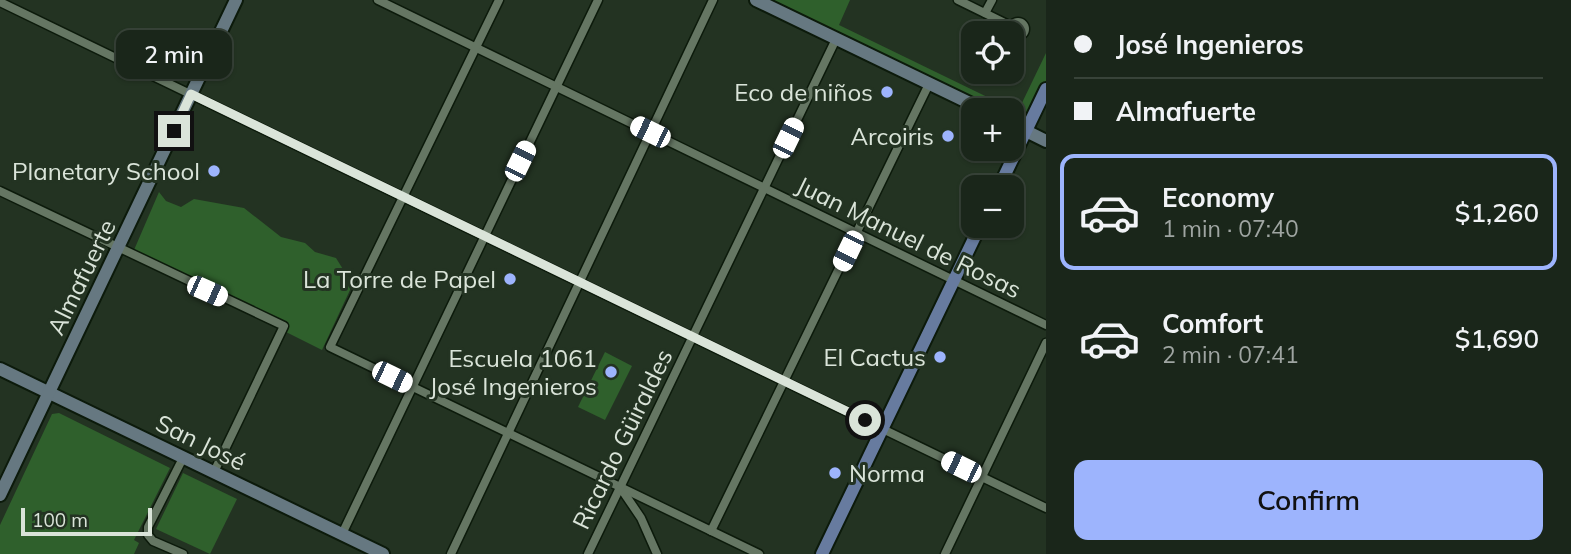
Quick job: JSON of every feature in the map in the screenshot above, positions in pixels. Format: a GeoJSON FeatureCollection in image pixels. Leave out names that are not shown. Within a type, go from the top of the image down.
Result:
{"type":"FeatureCollection","features":[{"type":"Feature","properties":{"kind":"main road"},"geometry":{"type":"LineString","coordinates":[[1005,175],[1046,89]]}},
{"type":"Feature","properties":{"kind":"main road"},"geometry":{"type":"LineString","coordinates":[[822,554],[974,238]]}},
{"type":"Feature","properties":{"kind":"street","name":"Almafuerte"},"geometry":{"type":"LineString","coordinates":[[0,495],[236,0]]}},
{"type":"Feature","properties":{"kind":"street","name":"Juan Manuel de Rosas"},"geometry":{"type":"LineString","coordinates":[[378,0],[1046,325]]}},
{"type":"Feature","properties":{"kind":"street"},"geometry":{"type":"LineString","coordinates":[[499,0],[330,347],[759,554]]}},
{"type":"Feature","properties":{"kind":"street"},"geometry":{"type":"LineString","coordinates":[[342,534],[598,0]]}},
{"type":"Feature","properties":{"kind":"street"},"geometry":{"type":"LineString","coordinates":[[451,554],[713,0]]}},
{"type":"Feature","properties":{"kind":"street"},"geometry":{"type":"LineString","coordinates":[[756,0],[961,99]]}},
{"type":"Feature","properties":{"kind":"street"},"geometry":{"type":"LineString","coordinates":[[958,0],[1001,21]]}},
{"type":"Feature","properties":{"kind":"street"},"geometry":{"type":"LineString","coordinates":[[985,13],[992,0]]}},
{"type":"Feature","properties":{"kind":"street"},"geometry":{"type":"LineString","coordinates":[[0,2],[1046,508]]}},
{"type":"Feature","properties":{"kind":"street","name":"Ricardo Güiraldes"},"geometry":{"type":"LineString","coordinates":[[588,554],[836,39]]}},
{"type":"Feature","properties":{"kind":"street"},"geometry":{"type":"LineString","coordinates":[[711,531],[929,84]]}},
{"type":"Feature","properties":{"kind":"street"},"geometry":{"type":"LineString","coordinates":[[1026,131],[1046,141]]}},
{"type":"Feature","properties":{"kind":"street"},"geometry":{"type":"LineString","coordinates":[[0,191],[284,326],[214,472]]}},
{"type":"Feature","properties":{"kind":"street"},"geometry":{"type":"LineString","coordinates":[[945,554],[1046,343]]}},
{"type":"Feature","properties":{"kind":"street","name":"San José"},"geometry":{"type":"LineString","coordinates":[[0,369],[383,554]]}},
{"type":"Feature","properties":{"kind":"street"},"geometry":{"type":"LineString","coordinates":[[183,458],[148,527],[148,535],[153,541],[183,554]]}},
{"type":"Feature","properties":{"kind":"street"},"geometry":{"type":"LineString","coordinates":[[620,487],[641,518],[657,554]]}},
{"type":"Feature","properties":{"kind":"green space"},"geometry":{"type":"Polygon","coordinates":[[[756,0],[850,0],[839,25],[989,98],[961,99],[756,0]]]}},
{"type":"Feature","properties":{"kind":"green space"},"geometry":{"type":"Polygon","coordinates":[[[1046,53],[1046,89],[1026,131],[1024,99],[1046,53]]]}},
{"type":"Feature","properties":{"kind":"green space"},"geometry":{"type":"Polygon","coordinates":[[[159,192],[166,201],[181,207],[194,199],[244,208],[281,237],[305,243],[315,252],[336,258],[351,282],[350,290],[322,350],[286,332],[284,322],[134,250],[159,192]]]}},
{"type":"Feature","properties":{"kind":"green space"},"geometry":{"type":"Polygon","coordinates":[[[605,352],[632,366],[605,420],[578,407],[605,352]]]}},
{"type":"Feature","properties":{"kind":"green space"},"geometry":{"type":"Polygon","coordinates":[[[59,413],[170,468],[134,540],[139,543],[134,554],[0,554],[0,525],[52,414],[59,413]]]}},
{"type":"Feature","properties":{"kind":"green space"},"geometry":{"type":"Polygon","coordinates":[[[183,473],[237,499],[210,554],[156,529],[183,473]]]}},
{"type":"Feature","properties":{"kind":"place","name":"Eco de niños"},"geometry":{"type":"Point","coordinates":[887,92]}},
{"type":"Feature","properties":{"kind":"place","name":"Arcoiris"},"geometry":{"type":"Point","coordinates":[948,136]}},
{"type":"Feature","properties":{"kind":"place","name":"Planetary School"},"geometry":{"type":"Point","coordinates":[214,171]}},
{"type":"Feature","properties":{"kind":"place","name":"La Torre de Papel"},"geometry":{"type":"Point","coordinates":[510,279]}},
{"type":"Feature","properties":{"kind":"place","name":"El Cactus"},"geometry":{"type":"Point","coordinates":[940,357]}},
{"type":"Feature","properties":{"kind":"place","name":"Escuela 1061 José Ingenieros"},"geometry":{"type":"Point","coordinates":[611,372]}},
{"type":"Feature","properties":{"kind":"place","name":"Norma"},"geometry":{"type":"Point","coordinates":[835,473]}},
{"type":"Feature","properties":{"kind":"route"},"geometry":{"type":"LineString","coordinates":[[174,131],[191,94],[865,420]]}}]}
